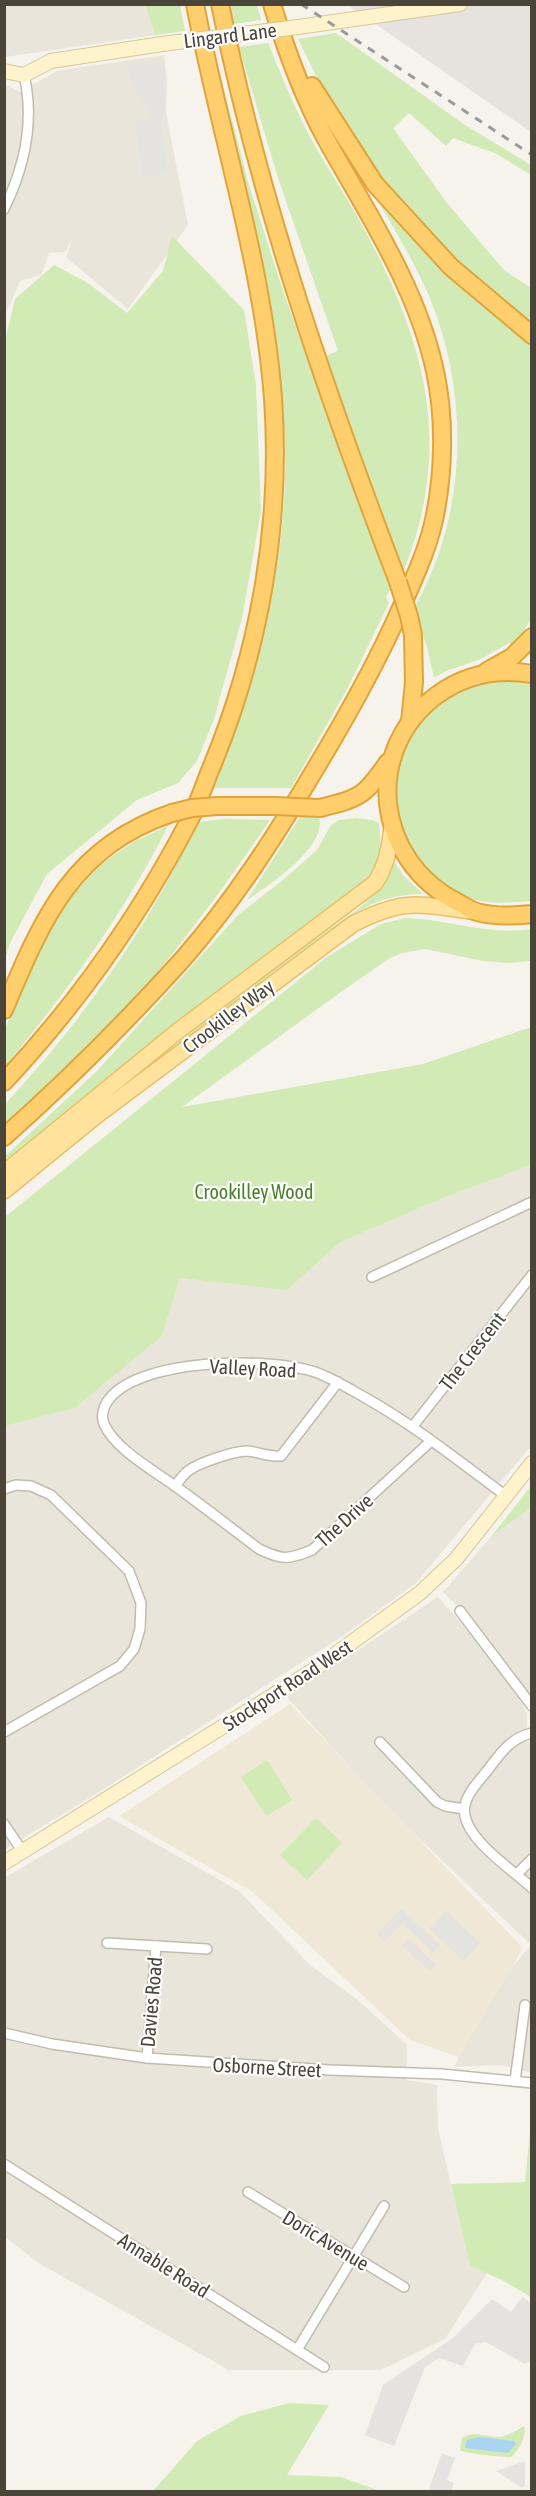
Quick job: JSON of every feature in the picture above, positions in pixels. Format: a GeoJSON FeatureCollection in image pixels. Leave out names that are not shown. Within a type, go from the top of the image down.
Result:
{"type":"FeatureCollection","features":[{"type":"Feature","properties":{"kind":"highway"},"geometry":{"type":"LineString","coordinates":[[4,1082],[47,1036],[121,935],[189,820],[219,751],[243,679],[262,598],[273,517],[275,461],[273,397],[260,297],[208,74],[195,4]]}},
{"type":"Feature","properties":{"kind":"highway"},"geometry":{"type":"LineString","coordinates":[[220,4],[232,68],[256,162],[296,299],[350,456],[409,616],[414,682],[410,722]]}},
{"type":"Feature","properties":{"kind":"highway"},"geometry":{"type":"LineString","coordinates":[[4,1137],[72,1076],[183,958],[283,824],[351,710],[382,648],[421,561],[435,517],[441,465],[441,423],[435,371],[418,313],[365,205],[325,136],[284,43],[272,4]]}},
{"type":"Feature","properties":{"kind":"highway"},"geometry":{"type":"LineString","coordinates":[[284,43],[375,184],[451,267],[531,335]]}},
{"type":"Feature","properties":{"kind":"highway"},"geometry":{"type":"LineString","coordinates":[[4,1010],[25,961],[51,910],[75,875],[105,848],[133,829],[172,813],[192,808],[275,806],[320,808],[353,800],[372,785],[394,753],[410,722],[425,705],[448,687],[486,672],[512,657],[531,637]]}},
{"type":"Feature","properties":{"kind":"highway"},"geometry":{"type":"LineString","coordinates":[[486,672],[531,674]]}},
{"type":"Feature","properties":{"kind":"highway"},"geometry":{"type":"LineString","coordinates":[[394,753],[387,790],[392,828],[403,853],[423,879],[441,894],[477,912],[498,915],[531,914]]}},
{"type":"Feature","properties":{"kind":"main road","name":"Lingard Lane"},"geometry":{"type":"LineString","coordinates":[[24,75],[51,61],[460,4]]}},
{"type":"Feature","properties":{"kind":"main road"},"geometry":{"type":"LineString","coordinates":[[4,71],[24,75]]}},
{"type":"Feature","properties":{"kind":"main road","name":"Crookilley Way"},"geometry":{"type":"LineString","coordinates":[[4,1173],[178,1031],[375,883],[384,870],[389,855],[392,828]]}},
{"type":"Feature","properties":{"kind":"main road","name":"Crookilley Way"},"geometry":{"type":"LineString","coordinates":[[4,1191],[96,1116],[353,924],[375,913],[411,904],[427,904],[477,912]]}},
{"type":"Feature","properties":{"kind":"main road","name":"Stockport Road West"},"geometry":{"type":"LineString","coordinates":[[4,1863],[312,1671],[420,1593],[456,1559],[531,1463]]}},
{"type":"Feature","properties":{"kind":"street"},"geometry":{"type":"LineString","coordinates":[[4,209],[9,187],[26,148],[29,102],[24,75]]}},
{"type":"Feature","properties":{"kind":"street"},"geometry":{"type":"LineString","coordinates":[[372,1277],[531,1202]]}},
{"type":"Feature","properties":{"kind":"street","name":"The Crescent"},"geometry":{"type":"LineString","coordinates":[[413,1426],[531,1275]]}},
{"type":"Feature","properties":{"kind":"street","name":"Valley Road"},"geometry":{"type":"LineString","coordinates":[[104,1407],[112,1394],[143,1378],[188,1365],[228,1363],[283,1365],[314,1372],[338,1382],[413,1426],[431,1441]]}},
{"type":"Feature","properties":{"kind":"street"},"geometry":{"type":"LineString","coordinates":[[175,1486],[188,1471],[243,1451],[257,1452],[271,1457],[280,1456],[338,1382]]}},
{"type":"Feature","properties":{"kind":"street","name":"The Drive"},"geometry":{"type":"LineString","coordinates":[[104,1407],[102,1420],[108,1432],[138,1460],[259,1549],[277,1557],[291,1558],[312,1550],[431,1441]]}},
{"type":"Feature","properties":{"kind":"street"},"geometry":{"type":"LineString","coordinates":[[431,1441],[506,1496]]}},
{"type":"Feature","properties":{"kind":"street"},"geometry":{"type":"LineString","coordinates":[[4,1488],[16,1485],[31,1486],[51,1495],[129,1571],[141,1603],[140,1629],[134,1649],[120,1666],[4,1732]]}},
{"type":"Feature","properties":{"kind":"street"},"geometry":{"type":"LineString","coordinates":[[460,1611],[531,1706]]}},
{"type":"Feature","properties":{"kind":"street"},"geometry":{"type":"LineString","coordinates":[[531,1733],[506,1746],[471,1792],[464,1809],[465,1820],[471,1833],[531,1888]]}},
{"type":"Feature","properties":{"kind":"street"},"geometry":{"type":"LineString","coordinates":[[380,1742],[438,1802],[445,1806],[464,1809]]}},
{"type":"Feature","properties":{"kind":"street"},"geometry":{"type":"LineString","coordinates":[[4,1824],[23,1852]]}},
{"type":"Feature","properties":{"kind":"street"},"geometry":{"type":"LineString","coordinates":[[517,1874],[531,1859]]}},
{"type":"Feature","properties":{"kind":"street"},"geometry":{"type":"LineString","coordinates":[[107,1943],[207,1949]]}},
{"type":"Feature","properties":{"kind":"street","name":"Davies Road"},"geometry":{"type":"LineString","coordinates":[[147,2058],[156,1946]]}},
{"type":"Feature","properties":{"kind":"street"},"geometry":{"type":"LineString","coordinates":[[515,2081],[525,2006]]}},
{"type":"Feature","properties":{"kind":"street","name":"Osborne Street"},"geometry":{"type":"LineString","coordinates":[[4,2033],[52,2044],[147,2058],[307,2069],[442,2074],[531,2084]]}},
{"type":"Feature","properties":{"kind":"street","name":"Annable Road"},"geometry":{"type":"LineString","coordinates":[[4,2163],[324,2367]]}},
{"type":"Feature","properties":{"kind":"street","name":"Doric Avenue"},"geometry":{"type":"LineString","coordinates":[[248,2192],[404,2287]]}},
{"type":"Feature","properties":{"kind":"street"},"geometry":{"type":"LineString","coordinates":[[297,2350],[384,2206]]}},
{"type":"Feature","properties":{"kind":"shaded area"},"geometry":{"type":"Polygon","coordinates":[[[4,5],[145,5],[155,35],[5,57],[4,5]]]}},
{"type":"Feature","properties":{"kind":"shaded area"},"geometry":{"type":"Polygon","coordinates":[[[348,5],[531,5],[531,132],[348,5]]]}},
{"type":"Feature","properties":{"kind":"shaded area"},"geometry":{"type":"Polygon","coordinates":[[[164,55],[167,81],[166,113],[188,225],[128,309],[66,257],[73,237],[65,252],[49,253],[41,275],[20,281],[5,316],[5,84],[20,92],[57,71],[164,55]]]}},
{"type":"Feature","properties":{"kind":"shaded area"},"geometry":{"type":"Polygon","coordinates":[[[165,64],[166,113],[161,120],[168,173],[143,177],[135,121],[153,119],[132,84],[127,65],[165,64]]]}},
{"type":"Feature","properties":{"kind":"shaded area"},"geometry":{"type":"Polygon","coordinates":[[[531,1165],[531,1446],[416,1583],[341,1637],[104,1789],[5,1849],[5,1426],[75,1408],[162,1336],[180,1278],[287,1289],[339,1243],[438,1200],[531,1165]]]}},
{"type":"Feature","properties":{"kind":"shaded area"},"geometry":{"type":"Polygon","coordinates":[[[531,1508],[531,1696],[478,1626],[443,1592],[490,1538],[531,1508]]]}},
{"type":"Feature","properties":{"kind":"shaded area"},"geometry":{"type":"Polygon","coordinates":[[[438,1597],[482,1647],[515,1691],[527,1714],[526,1742],[532,1741],[531,2073],[502,2065],[454,2067],[491,1992],[531,1945],[384,1805],[287,1697],[438,1597]]]}},
{"type":"Feature","properties":{"kind":"shaded area"},"geometry":{"type":"Polygon","coordinates":[[[290,1704],[523,1948],[459,2057],[410,2040],[253,1892],[119,1816],[290,1704]]]}},
{"type":"Feature","properties":{"kind":"shaded area"},"geometry":{"type":"Polygon","coordinates":[[[109,1817],[239,1891],[310,1965],[359,2001],[407,2045],[406,2080],[437,2085],[438,2129],[470,2266],[487,2273],[445,2339],[381,2370],[229,2370],[40,2264],[5,2237],[4,1878],[109,1817]]]}},
{"type":"Feature","properties":{"kind":"shaded area"},"geometry":{"type":"Polygon","coordinates":[[[401,1909],[440,1945],[433,1952],[402,1923],[384,1942],[377,1934],[401,1909]]]}},
{"type":"Feature","properties":{"kind":"shaded area"},"geometry":{"type":"Polygon","coordinates":[[[446,1911],[480,1943],[464,1961],[429,1929],[446,1911]]]}},
{"type":"Feature","properties":{"kind":"shaded area"},"geometry":{"type":"Polygon","coordinates":[[[409,1939],[436,1965],[430,1971],[402,1946],[409,1939]]]}},
{"type":"Feature","properties":{"kind":"shaded area"},"geometry":{"type":"Polygon","coordinates":[[[522,2297],[531,2303],[531,2361],[525,2364],[486,2342],[475,2344],[463,2366],[439,2358],[425,2367],[394,2446],[365,2435],[383,2385],[453,2338],[492,2299],[511,2312],[522,2297]]]}},
{"type":"Feature","properties":{"kind":"shaded area"},"geometry":{"type":"Polygon","coordinates":[[[442,2453],[455,2458],[447,2480],[454,2483],[451,2491],[428,2491],[442,2453]]]}},
{"type":"Feature","properties":{"kind":"shaded area"},"geometry":{"type":"Polygon","coordinates":[[[525,2461],[525,2486],[522,2488],[496,2471],[525,2461]]]}},
{"type":"Feature","properties":{"kind":"green space"},"geometry":{"type":"Polygon","coordinates":[[[145,5],[180,5],[185,31],[155,35],[145,5]]]}},
{"type":"Feature","properties":{"kind":"green space"},"geometry":{"type":"Polygon","coordinates":[[[202,5],[249,185],[283,291],[390,590],[386,597],[389,603],[347,689],[291,788],[212,788],[242,706],[266,622],[281,537],[285,449],[282,392],[265,281],[202,5]]]}},
{"type":"Feature","properties":{"kind":"green space"},"geometry":{"type":"Polygon","coordinates":[[[228,5],[257,5],[261,20],[233,24],[228,5]]]}},
{"type":"Feature","properties":{"kind":"green space"},"geometry":{"type":"Polygon","coordinates":[[[336,33],[465,125],[531,165],[531,175],[497,154],[453,138],[446,146],[409,113],[393,128],[447,203],[504,270],[531,288],[531,327],[429,236],[362,157],[326,96],[298,39],[336,33]]]}},
{"type":"Feature","properties":{"kind":"green space"},"geometry":{"type":"Polygon","coordinates":[[[268,43],[303,124],[386,272],[404,314],[417,356],[426,398],[429,440],[427,484],[418,528],[402,575],[319,358],[338,351],[278,178],[239,47],[268,43]]]}},
{"type":"Feature","properties":{"kind":"green space"},"geometry":{"type":"Polygon","coordinates":[[[375,195],[438,265],[531,343],[531,618],[521,637],[512,645],[509,643],[481,659],[446,671],[434,678],[414,608],[432,572],[445,534],[453,494],[457,454],[457,413],[452,373],[429,296],[375,195]]]}},
{"type":"Feature","properties":{"kind":"green space"},"geometry":{"type":"Polygon","coordinates":[[[172,236],[244,310],[256,385],[261,511],[242,618],[214,719],[197,761],[178,783],[137,800],[47,874],[10,943],[5,959],[5,341],[15,299],[54,265],[88,283],[127,313],[163,271],[172,236]]]}},
{"type":"Feature","properties":{"kind":"green space"},"geometry":{"type":"Polygon","coordinates":[[[520,680],[531,683],[531,901],[506,903],[481,901],[464,896],[431,876],[409,849],[397,818],[395,785],[402,753],[419,723],[444,699],[479,683],[520,680]]]}},
{"type":"Feature","properties":{"kind":"green space"},"geometry":{"type":"Polygon","coordinates":[[[300,817],[319,817],[319,829],[314,841],[306,853],[294,864],[247,900],[300,817]]]}},
{"type":"Feature","properties":{"kind":"green space"},"geometry":{"type":"Polygon","coordinates":[[[356,818],[379,823],[379,854],[376,867],[368,882],[5,1166],[4,1157],[97,1071],[238,915],[317,850],[331,825],[339,820],[356,818]]]}},
{"type":"Feature","properties":{"kind":"green space"},"geometry":{"type":"Polygon","coordinates":[[[225,819],[270,820],[201,917],[126,1009],[71,1066],[5,1123],[4,1105],[59,1042],[112,971],[159,897],[197,822],[225,819]]]}},
{"type":"Feature","properties":{"kind":"green space"},"geometry":{"type":"Polygon","coordinates":[[[168,826],[133,890],[93,951],[5,1066],[5,1029],[39,948],[60,910],[80,884],[101,864],[135,841],[168,826]]]}},
{"type":"Feature","properties":{"kind":"green space"},"geometry":{"type":"Polygon","coordinates":[[[394,861],[404,876],[423,894],[390,898],[360,910],[75,1124],[271,970],[358,909],[379,890],[394,861]]]}},
{"type":"Feature","properties":{"kind":"green space","name":"Crookilley Wood"},"geometry":{"type":"Polygon","coordinates":[[[405,918],[483,929],[515,931],[531,929],[531,961],[507,963],[483,961],[425,949],[402,953],[390,958],[182,1107],[423,1064],[531,1027],[531,1165],[438,1200],[339,1243],[287,1290],[180,1278],[162,1336],[75,1408],[5,1426],[5,1217],[327,957],[381,924],[405,918]]]}},
{"type":"Feature","properties":{"kind":"green space"},"geometry":{"type":"Polygon","coordinates":[[[531,1486],[531,1508],[490,1538],[531,1486]]]}},
{"type":"Feature","properties":{"kind":"green space"},"geometry":{"type":"Polygon","coordinates":[[[267,1760],[292,1800],[266,1816],[241,1777],[267,1760]]]}},
{"type":"Feature","properties":{"kind":"green space"},"geometry":{"type":"Polygon","coordinates":[[[316,1818],[342,1843],[307,1880],[280,1855],[316,1818]]]}},
{"type":"Feature","properties":{"kind":"green space"},"geometry":{"type":"Polygon","coordinates":[[[531,2122],[531,2297],[502,2280],[470,2266],[451,2184],[525,2182],[531,2122]]]}},
{"type":"Feature","properties":{"kind":"green space"},"geometry":{"type":"Polygon","coordinates":[[[289,2403],[329,2405],[287,2475],[341,2477],[380,2491],[153,2491],[197,2441],[241,2416],[289,2403]]]}},
{"type":"Feature","properties":{"kind":"green space"},"geometry":{"type":"Polygon","coordinates":[[[524,2426],[522,2443],[511,2457],[460,2450],[462,2438],[466,2436],[475,2434],[500,2437],[524,2426]]]}},
{"type":"Feature","properties":{"kind":"water"},"geometry":{"type":"Polygon","coordinates":[[[480,2437],[514,2441],[516,2444],[508,2453],[465,2448],[467,2440],[480,2437]]]}},
{"type":"Feature","properties":{"kind":"railway"},"geometry":{"type":"LineString","coordinates":[[301,4],[532,155]]}}]}
